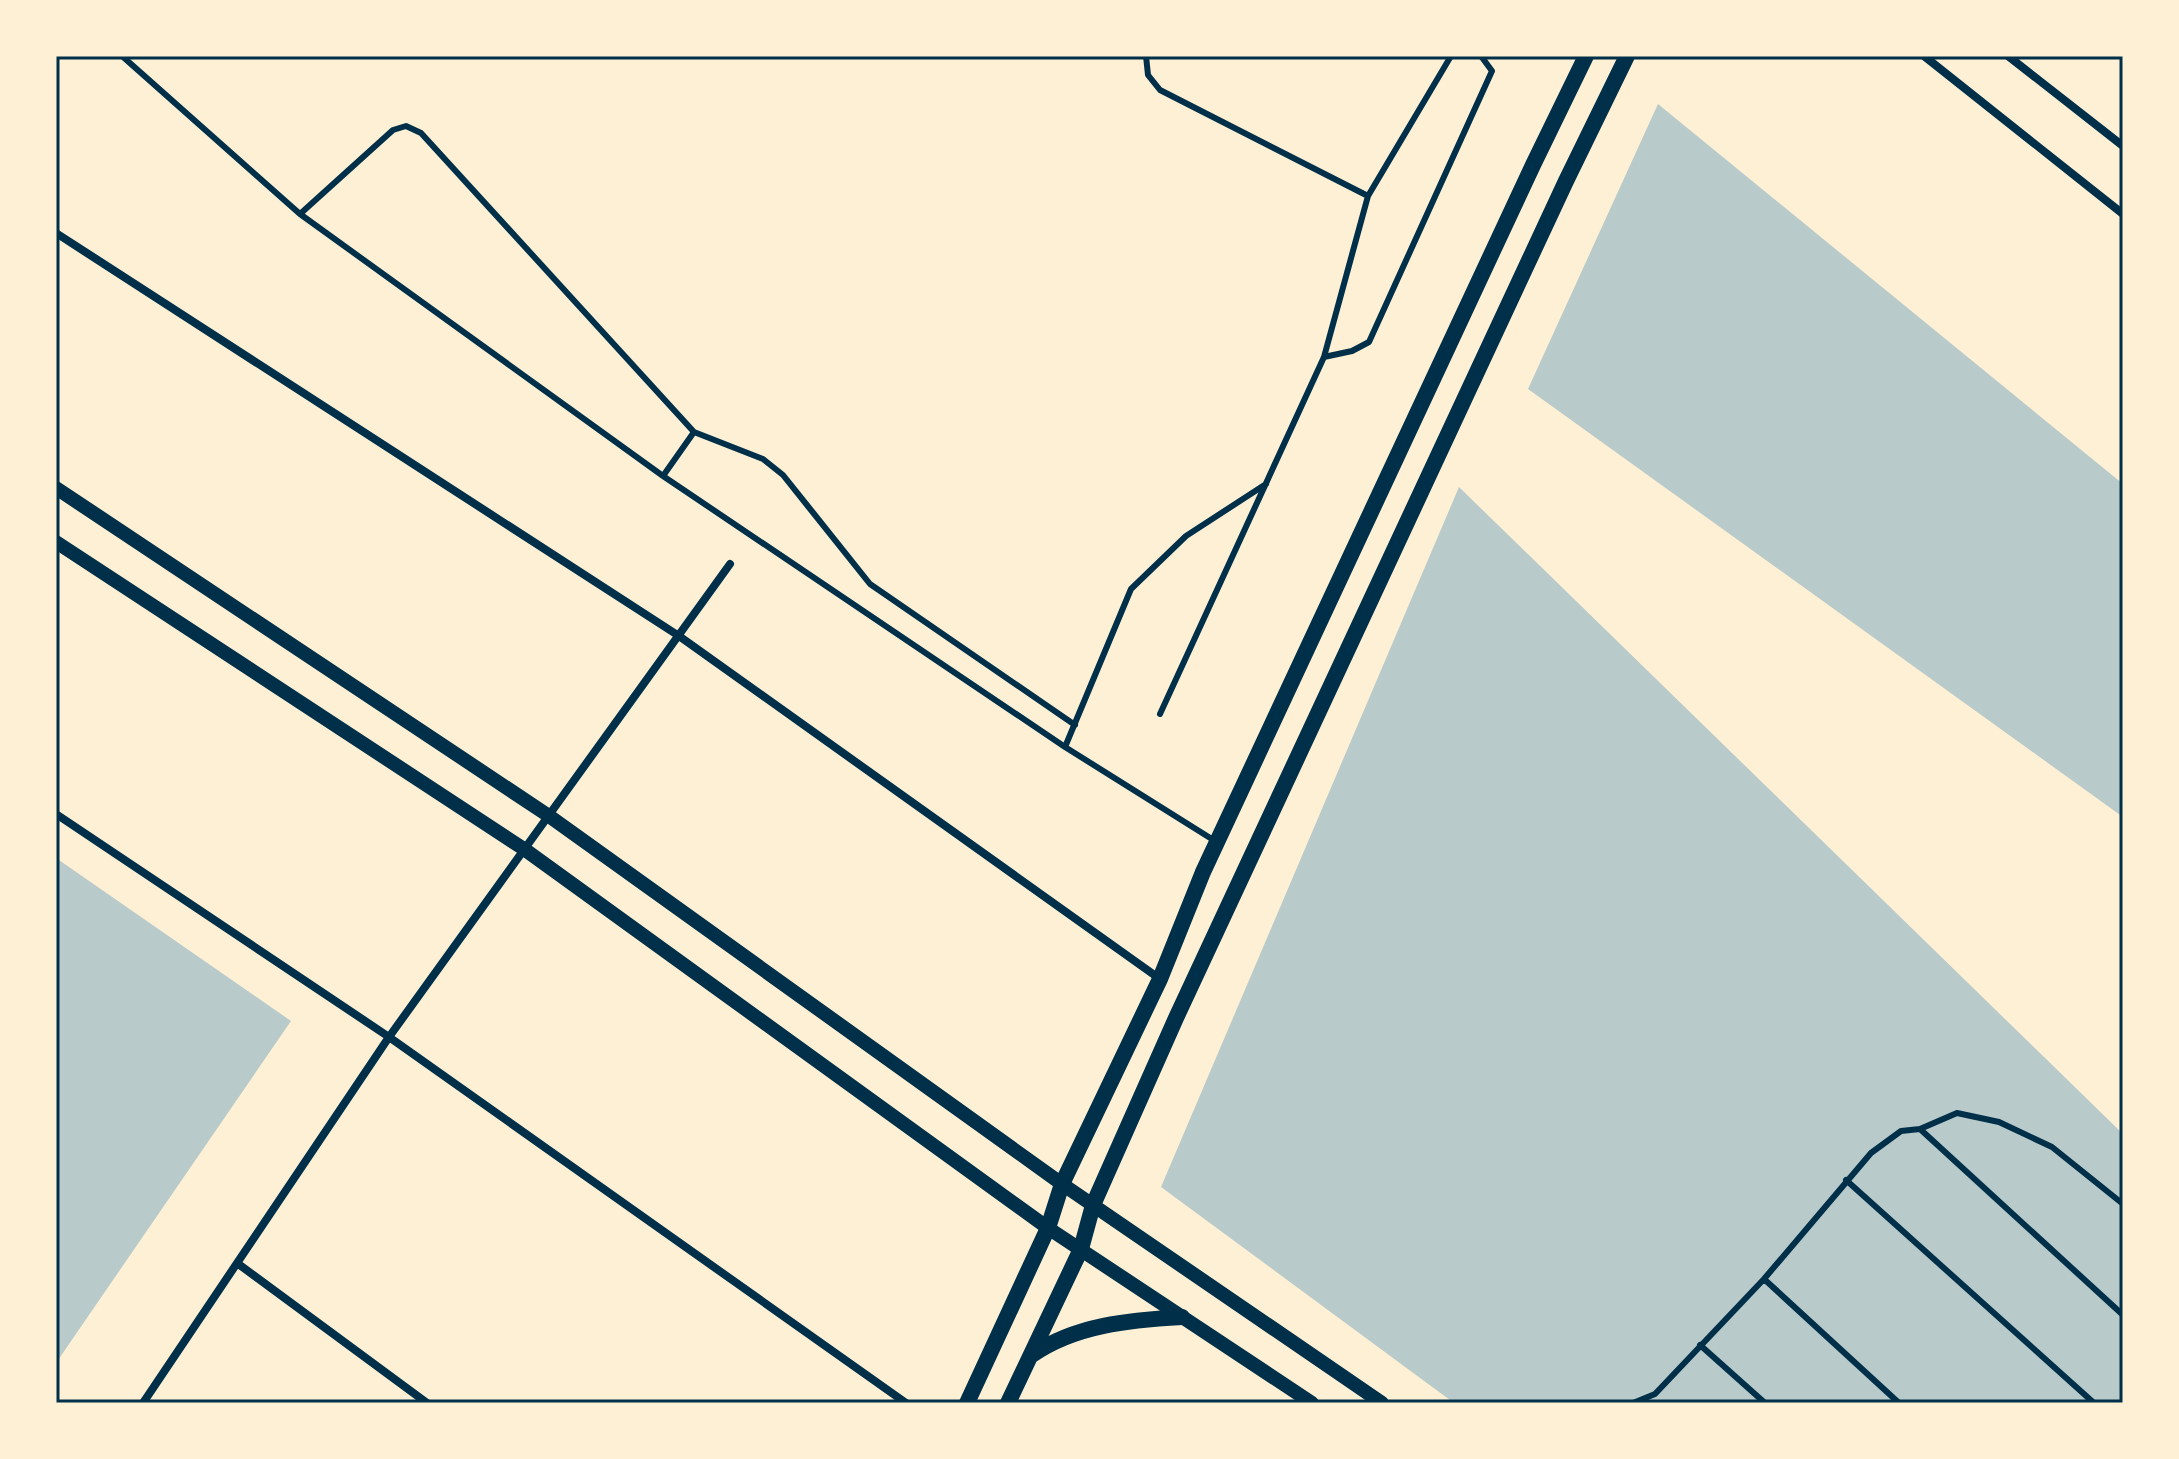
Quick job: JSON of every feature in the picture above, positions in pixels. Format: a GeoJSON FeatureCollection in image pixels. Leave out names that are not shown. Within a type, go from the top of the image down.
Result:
{"type":"FeatureCollection","features":[{"type":"Feature","properties":{"kind":"main road"},"geometry":{"type":"LineString","coordinates":[[967,1403],[1048,1228],[1062,1184],[1160,979],[1217,842],[1526,178],[1586,56]]}},
{"type":"Feature","properties":{"kind":"main road"},"geometry":{"type":"LineString","coordinates":[[1008,1403],[1081,1249],[1093,1205],[1176,1018],[1627,56]]}},
{"type":"Feature","properties":{"kind":"main road"},"geometry":{"type":"LineString","coordinates":[[1031,1356],[1051,1342],[1107,1325],[1140,1319],[1182,1317]]}},
{"type":"Feature","properties":{"kind":"street"},"geometry":{"type":"LineString","coordinates":[[1924,56],[2123,214]]}},
{"type":"Feature","properties":{"kind":"street"},"geometry":{"type":"LineString","coordinates":[[2008,56],[2123,146]]}},
{"type":"Feature","properties":{"kind":"street"},"geometry":{"type":"LineString","coordinates":[[56,233],[679,636],[1160,979]]}},
{"type":"Feature","properties":{"kind":"street"},"geometry":{"type":"LineString","coordinates":[[56,488],[549,816],[1062,1184],[1382,1403]]}},
{"type":"Feature","properties":{"kind":"street"},"geometry":{"type":"LineString","coordinates":[[56,542],[524,849],[1048,1228],[1312,1403]]}},
{"type":"Feature","properties":{"kind":"street"},"geometry":{"type":"LineString","coordinates":[[143,1403],[389,1037],[730,564]]}},
{"type":"Feature","properties":{"kind":"street"},"geometry":{"type":"LineString","coordinates":[[56,814],[389,1037],[906,1403]]}},
{"type":"Feature","properties":{"kind":"street"},"geometry":{"type":"LineString","coordinates":[[237,1263],[427,1403]]}},
{"type":"Feature","properties":{"kind":"lane"},"geometry":{"type":"LineString","coordinates":[[122,56],[300,214],[663,476],[1065,747],[1217,842]]}},
{"type":"Feature","properties":{"kind":"lane"},"geometry":{"type":"LineString","coordinates":[[1146,56],[1148,75],[1160,90],[1368,196]]}},
{"type":"Feature","properties":{"kind":"lane"},"geometry":{"type":"LineString","coordinates":[[1160,714],[1324,357],[1368,196],[1451,56]]}},
{"type":"Feature","properties":{"kind":"lane"},"geometry":{"type":"LineString","coordinates":[[1324,357],[1352,351],[1369,342],[1492,71],[1481,56]]}},
{"type":"Feature","properties":{"kind":"lane"},"geometry":{"type":"LineString","coordinates":[[300,214],[393,130],[406,126],[421,133],[694,432],[763,459],[783,475],[870,584],[1075,725]]}},
{"type":"Feature","properties":{"kind":"lane"},"geometry":{"type":"LineString","coordinates":[[663,476],[694,432]]}},
{"type":"Feature","properties":{"kind":"lane"},"geometry":{"type":"LineString","coordinates":[[1065,747],[1131,589],[1186,536],[1266,484]]}},
{"type":"Feature","properties":{"kind":"lane"},"geometry":{"type":"LineString","coordinates":[[1652,1403],[1655,1394],[1764,1279],[1846,1180],[1871,1153],[1901,1131],[1920,1129],[1957,1113],[1999,1122],[2052,1147],[2123,1204]]}},
{"type":"Feature","properties":{"kind":"lane"},"geometry":{"type":"LineString","coordinates":[[1920,1129],[2123,1315]]}},
{"type":"Feature","properties":{"kind":"lane"},"geometry":{"type":"LineString","coordinates":[[1846,1180],[2094,1403]]}},
{"type":"Feature","properties":{"kind":"lane"},"geometry":{"type":"LineString","coordinates":[[1764,1279],[1899,1403]]}},
{"type":"Feature","properties":{"kind":"lane"},"geometry":{"type":"LineString","coordinates":[[1700,1345],[1763,1402]]}},
{"type":"Feature","properties":{"kind":"lane"},"geometry":{"type":"LineString","coordinates":[[1633,1403],[1655,1394]]}},
{"type":"Feature","properties":{"kind":"shaded area"},"geometry":{"type":"Polygon","coordinates":[[[1658,104],[2123,484],[2123,817],[1528,389],[1658,104]]]}},
{"type":"Feature","properties":{"kind":"shaded area"},"geometry":{"type":"Polygon","coordinates":[[[1459,487],[2123,1134],[2123,1403],[1454,1403],[1161,1187],[1459,487]]]}},
{"type":"Feature","properties":{"kind":"shaded area"},"geometry":{"type":"Polygon","coordinates":[[[56,858],[291,1021],[56,1363],[56,858]]]}}]}
